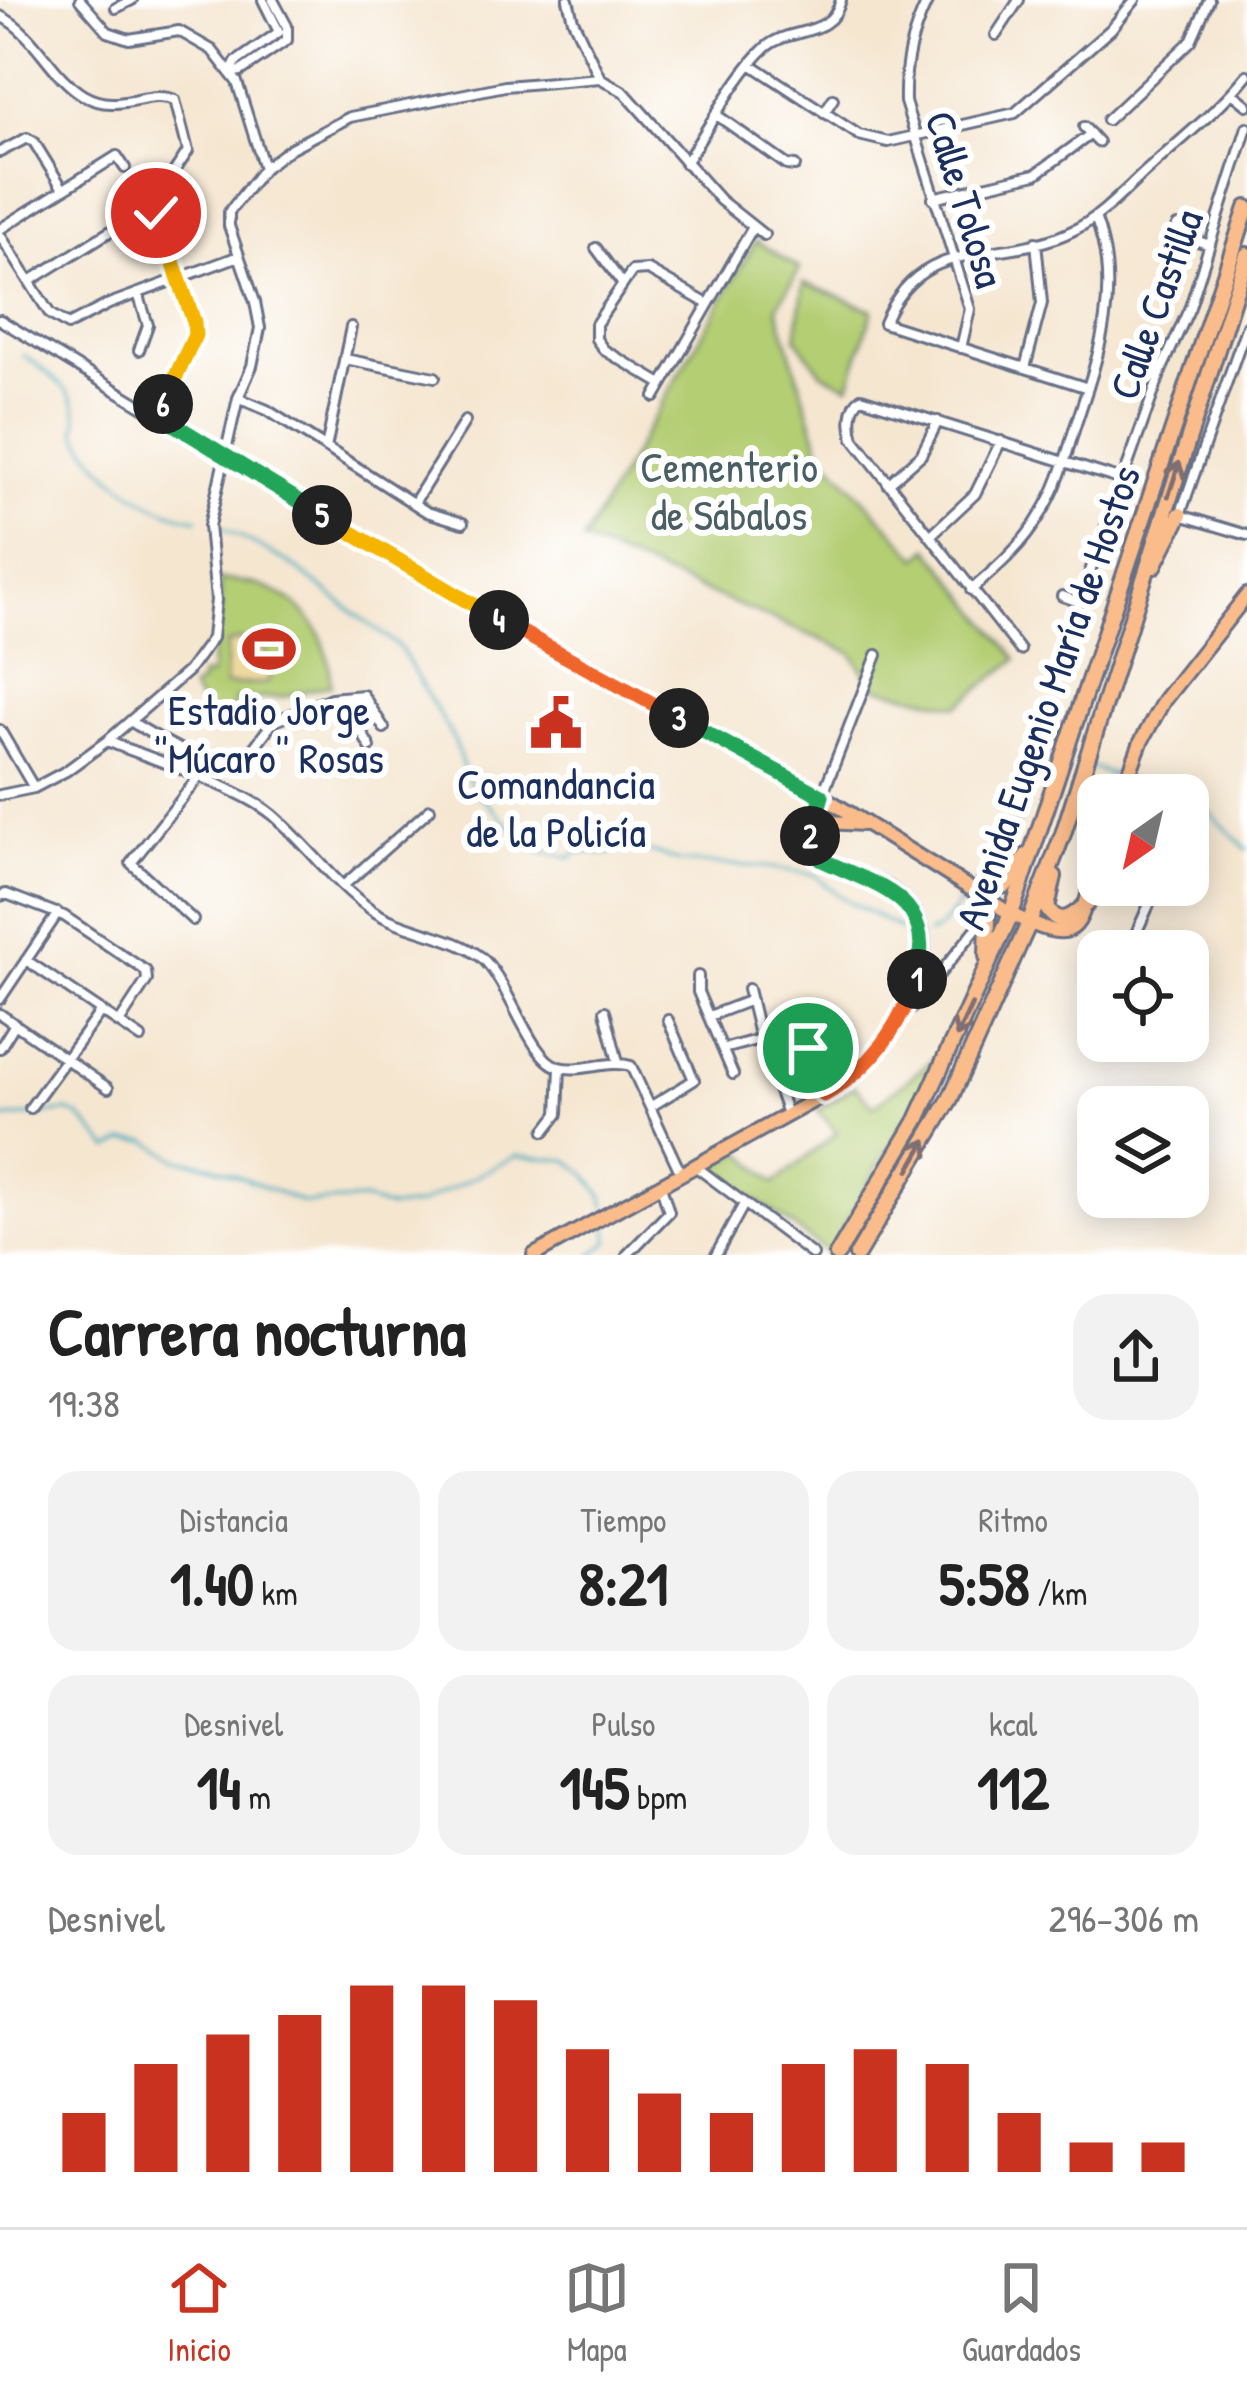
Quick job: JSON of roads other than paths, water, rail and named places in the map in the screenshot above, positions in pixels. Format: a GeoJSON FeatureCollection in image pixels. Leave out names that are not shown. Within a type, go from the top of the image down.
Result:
{"type":"FeatureCollection","features":[{"type":"Feature","properties":{"kind":"highway","name":"Avenida Eugenio María de Hostos"},"geometry":{"type":"LineString","coordinates":[[837,1255],[917,1120],[1011,914],[1247,208]]}},
{"type":"Feature","properties":{"kind":"highway","name":"Avenida Eugenio María de Hostos"},"geometry":{"type":"LineString","coordinates":[[857,1255],[950,1099],[1029,923],[1063,834],[1247,256]]}},
{"type":"Feature","properties":{"kind":"highway"},"geometry":{"type":"LineString","coordinates":[[1133,609],[1180,515]]}},
{"type":"Feature","properties":{"kind":"highway"},"geometry":{"type":"LineString","coordinates":[[1063,834],[1048,908],[1060,920],[1073,917],[1085,906]]}},
{"type":"Feature","properties":{"kind":"highway"},"geometry":{"type":"LineString","coordinates":[[972,890],[988,916],[986,973]]}},
{"type":"Feature","properties":{"kind":"main road"},"geometry":{"type":"LineString","coordinates":[[1129,774],[1164,700],[1247,595]]}},
{"type":"Feature","properties":{"kind":"main road"},"geometry":{"type":"LineString","coordinates":[[534,1255],[824,1095],[868,1064],[897,1026],[922,985],[920,926],[890,889],[813,853],[810,829],[822,796],[1029,923],[1061,932],[1072,930],[1086,906]]}},
{"type":"Feature","properties":{"kind":"main road"},"geometry":{"type":"LineString","coordinates":[[972,890],[1006,886],[1047,811]]}},
{"type":"Feature","properties":{"kind":"main road"},"geometry":{"type":"LineString","coordinates":[[810,842],[826,822],[872,825]]}},
{"type":"Feature","properties":{"kind":"street"},"geometry":{"type":"LineString","coordinates":[[80,0],[107,32],[129,39],[179,31],[212,50],[237,82],[264,167]]}},
{"type":"Feature","properties":{"kind":"street"},"geometry":{"type":"LineString","coordinates":[[116,8],[131,0]]}},
{"type":"Feature","properties":{"kind":"street"},"geometry":{"type":"LineString","coordinates":[[263,0],[282,38]]}},
{"type":"Feature","properties":{"kind":"street"},"geometry":{"type":"LineString","coordinates":[[230,73],[282,38],[287,26],[273,0]]}},
{"type":"Feature","properties":{"kind":"street"},"geometry":{"type":"LineString","coordinates":[[568,0],[600,78],[624,92],[685,164],[764,236]]}},
{"type":"Feature","properties":{"kind":"street"},"geometry":{"type":"LineString","coordinates":[[685,164],[770,44],[822,27],[838,14],[842,0]]}},
{"type":"Feature","properties":{"kind":"street","name":"Calle Tolosa"},"geometry":{"type":"LineString","coordinates":[[928,0],[912,33],[904,67],[905,102],[970,309],[961,348]]}},
{"type":"Feature","properties":{"kind":"street"},"geometry":{"type":"LineString","coordinates":[[996,35],[1018,0]]}},
{"type":"Feature","properties":{"kind":"street"},"geometry":{"type":"LineString","coordinates":[[752,64],[867,140],[888,142],[1000,118],[1028,105],[1111,29],[1135,0]]}},
{"type":"Feature","properties":{"kind":"street"},"geometry":{"type":"LineString","coordinates":[[1107,120],[1191,41],[1209,0]]}},
{"type":"Feature","properties":{"kind":"street"},"geometry":{"type":"LineString","coordinates":[[0,16],[16,23],[83,95],[119,106],[164,95],[175,100],[188,151],[160,194],[156,213],[195,335],[157,414]]}},
{"type":"Feature","properties":{"kind":"street"},"geometry":{"type":"LineString","coordinates":[[1088,388],[884,323],[908,281],[931,266],[1069,233],[1095,218],[1247,75]]}},
{"type":"Feature","properties":{"kind":"street"},"geometry":{"type":"LineString","coordinates":[[0,795],[34,788],[66,771],[188,671],[212,638],[216,600],[208,528],[238,398],[252,366],[260,328],[229,226],[230,212],[264,167],[350,118],[505,86],[600,78]]}},
{"type":"Feature","properties":{"kind":"street"},"geometry":{"type":"LineString","coordinates":[[1232,93],[1247,105]]}},
{"type":"Feature","properties":{"kind":"street"},"geometry":{"type":"LineString","coordinates":[[824,113],[833,99]]}},
{"type":"Feature","properties":{"kind":"street"},"geometry":{"type":"LineString","coordinates":[[718,116],[795,166]]}},
{"type":"Feature","properties":{"kind":"street","name":"Calle Castilla"},"geometry":{"type":"LineString","coordinates":[[1067,635],[1162,369],[1190,307],[1247,127]]}},
{"type":"Feature","properties":{"kind":"street"},"geometry":{"type":"LineString","coordinates":[[933,198],[1036,175],[1091,134]]}},
{"type":"Feature","properties":{"kind":"street"},"geometry":{"type":"LineString","coordinates":[[0,152],[27,138],[63,189]]}},
{"type":"Feature","properties":{"kind":"street"},"geometry":{"type":"LineString","coordinates":[[125,168],[117,156],[0,232],[54,319],[68,325],[238,256]]}},
{"type":"Feature","properties":{"kind":"street"},"geometry":{"type":"LineString","coordinates":[[30,281],[114,229],[156,213]]}},
{"type":"Feature","properties":{"kind":"street"},"geometry":{"type":"LineString","coordinates":[[971,590],[1000,566],[1034,526],[1064,461],[1104,336],[1109,303],[1095,218]]}},
{"type":"Feature","properties":{"kind":"street"},"geometry":{"type":"LineString","coordinates":[[655,397],[753,227]]}},
{"type":"Feature","properties":{"kind":"street"},"geometry":{"type":"LineString","coordinates":[[1166,258],[1176,230],[1210,245]]}},
{"type":"Feature","properties":{"kind":"street"},"geometry":{"type":"LineString","coordinates":[[1024,368],[1042,303],[1036,242]]}},
{"type":"Feature","properties":{"kind":"street"},"geometry":{"type":"LineString","coordinates":[[596,248],[621,282]]}},
{"type":"Feature","properties":{"kind":"street"},"geometry":{"type":"LineString","coordinates":[[662,384],[604,350],[596,340],[596,324],[632,271],[648,270],[708,304]]}},
{"type":"Feature","properties":{"kind":"street"},"geometry":{"type":"LineString","coordinates":[[138,293],[148,325],[139,350]]}},
{"type":"Feature","properties":{"kind":"street"},"geometry":{"type":"LineString","coordinates":[[0,320],[443,589],[822,796],[877,655]]}},
{"type":"Feature","properties":{"kind":"street"},"geometry":{"type":"LineString","coordinates":[[1247,325],[1180,515],[1247,536]]}},
{"type":"Feature","properties":{"kind":"street"},"geometry":{"type":"LineString","coordinates":[[326,448],[351,327]]}},
{"type":"Feature","properties":{"kind":"street"},"geometry":{"type":"LineString","coordinates":[[345,359],[434,377]]}},
{"type":"Feature","properties":{"kind":"street"},"geometry":{"type":"LineString","coordinates":[[238,398],[267,410],[435,516],[463,523]]}},
{"type":"Feature","properties":{"kind":"street"},"geometry":{"type":"LineString","coordinates":[[1020,650],[854,440],[850,422],[856,401],[861,398],[1125,481]]}},
{"type":"Feature","properties":{"kind":"street"},"geometry":{"type":"LineString","coordinates":[[888,484],[921,455],[938,421]]}},
{"type":"Feature","properties":{"kind":"street"},"geometry":{"type":"LineString","coordinates":[[414,503],[465,422]]}},
{"type":"Feature","properties":{"kind":"street"},"geometry":{"type":"LineString","coordinates":[[930,536],[975,494],[1001,441]]}},
{"type":"Feature","properties":{"kind":"street"},"geometry":{"type":"LineString","coordinates":[[1062,596],[1079,602]]}},
{"type":"Feature","properties":{"kind":"street"},"geometry":{"type":"LineString","coordinates":[[130,722],[226,766],[241,764],[273,722],[341,697],[363,695],[384,728]]}},
{"type":"Feature","properties":{"kind":"street"},"geometry":{"type":"LineString","coordinates":[[341,697],[370,747]]}},
{"type":"Feature","properties":{"kind":"street"},"geometry":{"type":"LineString","coordinates":[[0,730],[34,788]]}},
{"type":"Feature","properties":{"kind":"street"},"geometry":{"type":"LineString","coordinates":[[107,740],[252,800],[274,815],[375,913],[482,958],[510,995],[543,1057],[560,1068],[617,1062],[631,1066],[681,1174]]}},
{"type":"Feature","properties":{"kind":"street"},"geometry":{"type":"LineString","coordinates":[[193,920],[131,863],[198,778]]}},
{"type":"Feature","properties":{"kind":"street"},"geometry":{"type":"LineString","coordinates":[[343,886],[430,809]]}},
{"type":"Feature","properties":{"kind":"street"},"geometry":{"type":"LineString","coordinates":[[0,896],[6,894],[58,913],[148,974],[118,1023]]}},
{"type":"Feature","properties":{"kind":"street"},"geometry":{"type":"LineString","coordinates":[[0,999],[58,913]]}},
{"type":"Feature","properties":{"kind":"street"},"geometry":{"type":"LineString","coordinates":[[912,1008],[922,985],[975,930]]}},
{"type":"Feature","properties":{"kind":"street"},"geometry":{"type":"LineString","coordinates":[[26,960],[141,1038]]}},
{"type":"Feature","properties":{"kind":"street"},"geometry":{"type":"LineString","coordinates":[[698,976],[698,992],[733,1074]]}},
{"type":"Feature","properties":{"kind":"street"},"geometry":{"type":"LineString","coordinates":[[709,1016],[750,995],[760,1039],[788,1115]]}},
{"type":"Feature","properties":{"kind":"street"},"geometry":{"type":"LineString","coordinates":[[795,1010],[814,1054],[814,1078],[824,1095]]}},
{"type":"Feature","properties":{"kind":"street"},"geometry":{"type":"LineString","coordinates":[[30,1108],[101,1011]]}},
{"type":"Feature","properties":{"kind":"street"},"geometry":{"type":"LineString","coordinates":[[605,1011],[617,1062]]}},
{"type":"Feature","properties":{"kind":"street"},"geometry":{"type":"LineString","coordinates":[[0,1014],[108,1088]]}},
{"type":"Feature","properties":{"kind":"street"},"geometry":{"type":"LineString","coordinates":[[650,1107],[694,1080],[668,1020]]}},
{"type":"Feature","properties":{"kind":"street"},"geometry":{"type":"LineString","coordinates":[[0,1048],[15,1024]]}},
{"type":"Feature","properties":{"kind":"street"},"geometry":{"type":"LineString","coordinates":[[723,1049],[760,1039]]}},
{"type":"Feature","properties":{"kind":"street"},"geometry":{"type":"LineString","coordinates":[[545,1131],[558,1114],[560,1068]]}},
{"type":"Feature","properties":{"kind":"street"},"geometry":{"type":"LineString","coordinates":[[695,1166],[813,1255]]}},
{"type":"Feature","properties":{"kind":"street"},"geometry":{"type":"LineString","coordinates":[[627,1255],[669,1212],[661,1185]]}},
{"type":"Feature","properties":{"kind":"street"},"geometry":{"type":"LineString","coordinates":[[716,1255],[744,1204]]}},
{"type":"Feature","properties":{"kind":"waterway"},"geometry":{"type":"LineString","coordinates":[[23,355],[70,396],[78,417],[76,430],[111,475],[144,500],[198,519]]}},
{"type":"Feature","properties":{"kind":"waterway"},"geometry":{"type":"LineString","coordinates":[[217,525],[288,562],[399,647],[455,742],[476,792],[532,848],[570,858],[578,852],[607,854],[623,848],[679,862],[815,875],[841,897],[919,939]]}},
{"type":"Feature","properties":{"kind":"waterway"},"geometry":{"type":"LineString","coordinates":[[973,887],[1011,837],[1026,808],[1040,760],[1057,757]]}},
{"type":"Feature","properties":{"kind":"waterway"},"geometry":{"type":"LineString","coordinates":[[1089,767],[1111,774]]}},
{"type":"Feature","properties":{"kind":"waterway"},"geometry":{"type":"LineString","coordinates":[[1209,812],[1247,849]]}},
{"type":"Feature","properties":{"kind":"waterway"},"geometry":{"type":"LineString","coordinates":[[928,934],[938,930],[967,895]]}},
{"type":"Feature","properties":{"kind":"waterway"},"geometry":{"type":"LineString","coordinates":[[0,1119],[68,1111],[79,1116],[110,1149],[125,1141],[148,1141],[177,1159],[213,1166],[304,1203],[364,1200],[390,1208],[418,1205],[516,1156],[568,1160],[586,1174],[603,1197],[605,1208]]}},
{"type":"Feature","properties":{"kind":"waterway"},"geometry":{"type":"LineString","coordinates":[[592,1255],[609,1241],[607,1218]]}},
{"type":"Feature","properties":{"kind":"place","name":"Estadio Jorge ''Múcaro'' Rosas"},"geometry":{"type":"Point","coordinates":[269,649]}},
{"type":"Feature","properties":{"kind":"place","name":"Comandancia de la Policía"},"geometry":{"type":"Point","coordinates":[556,723]}},
{"type":"Feature","properties":{"kind":"park label","name":"Cementerio de Sábalos"},"geometry":{"type":"Point","coordinates":[729,490]}}]}
